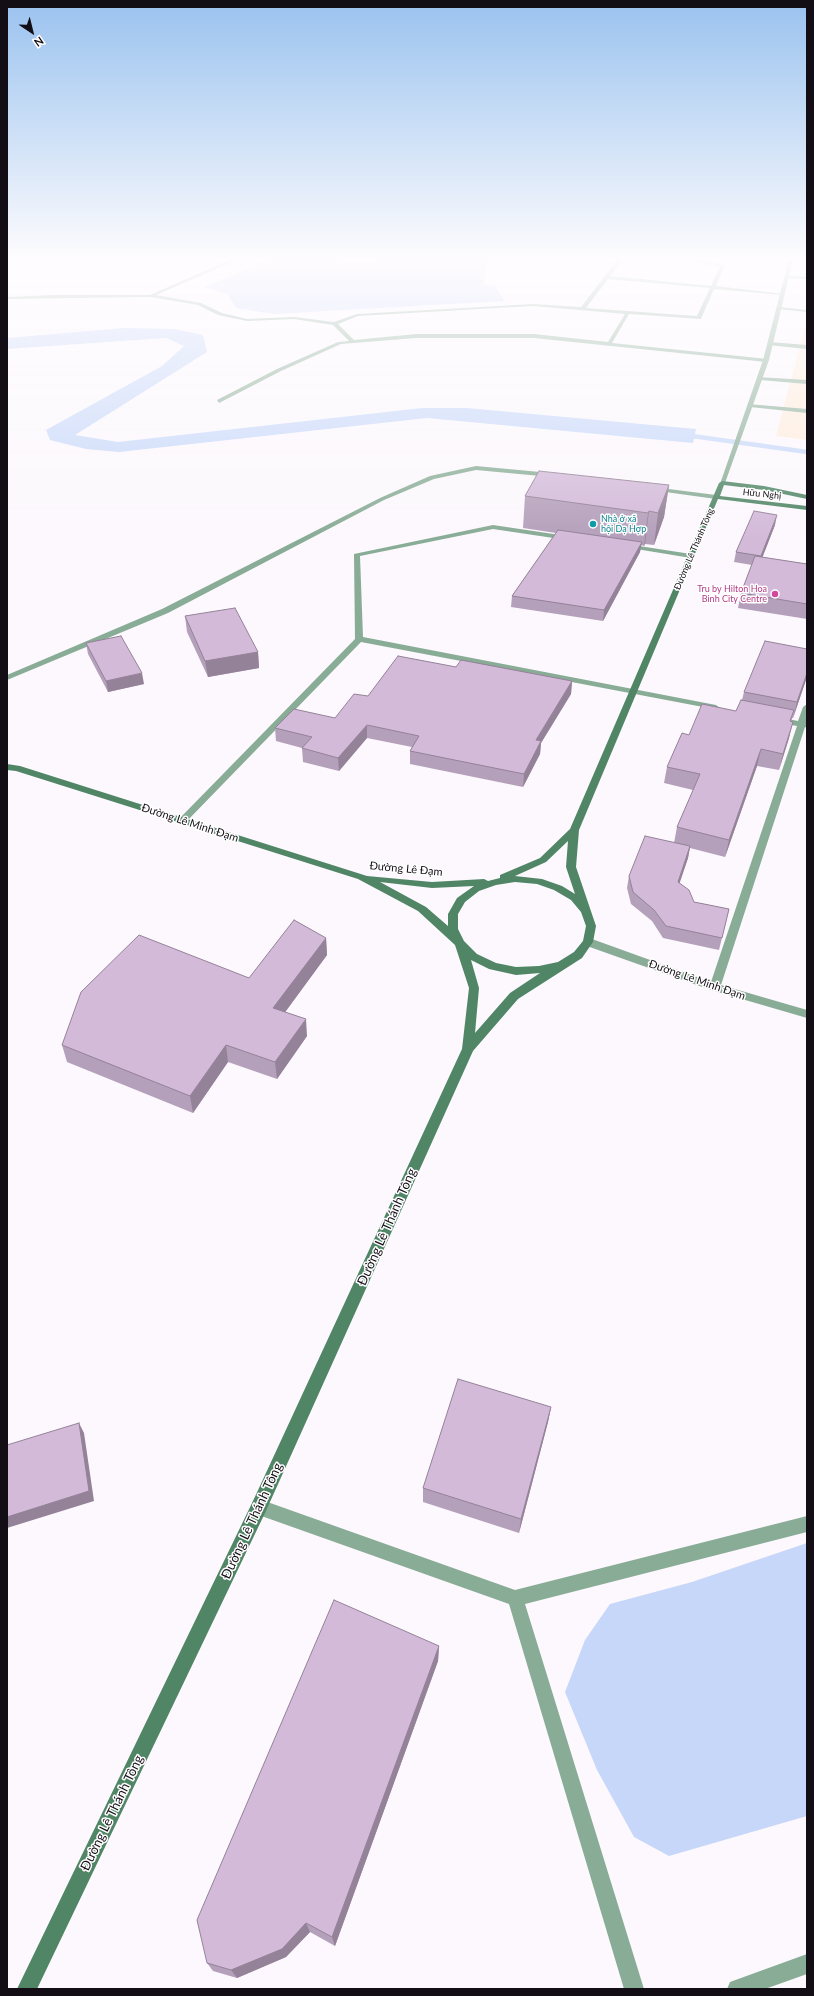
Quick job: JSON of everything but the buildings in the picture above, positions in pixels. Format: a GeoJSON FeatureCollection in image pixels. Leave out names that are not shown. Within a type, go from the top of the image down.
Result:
{"type":"FeatureCollection","features":[{"type":"Feature","properties":{"kind":"main road","name":"Hữu Nghị"},"geometry":{"type":"LineString","coordinates":[[722,483],[764,488],[786,494],[807,497]]}},
{"type":"Feature","properties":{"kind":"main road","name":"Đường Lê Thánh Tông"},"geometry":{"type":"LineString","coordinates":[[586,912],[572,867],[574,830],[722,483]]}},
{"type":"Feature","properties":{"kind":"main road","name":"Hữu Nghị"},"geometry":{"type":"LineString","coordinates":[[716,497],[807,508]]}},
{"type":"Feature","properties":{"kind":"main road","name":"Đường Lê Minh Đạm"},"geometry":{"type":"LineString","coordinates":[[7,762],[17,768]]}},
{"type":"Feature","properties":{"kind":"main road","name":"Đường Lê Minh Đạm"},"geometry":{"type":"LineString","coordinates":[[7,767],[17,768],[362,877]]}},
{"type":"Feature","properties":{"kind":"main road","name":"Đường Lê Thánh Tông"},"geometry":{"type":"LineString","coordinates":[[494,882],[543,860],[574,830]]}},
{"type":"Feature","properties":{"kind":"main road","name":"Đường Lê Đạm"},"geometry":{"type":"LineString","coordinates":[[362,877],[432,886],[494,882]]}},
{"type":"Feature","properties":{"kind":"main road","name":"Đường Lê Đạm"},"geometry":{"type":"LineString","coordinates":[[362,877],[422,909],[460,943]]}},
{"type":"Feature","properties":{"kind":"main road"},"geometry":{"type":"LineString","coordinates":[[523,880],[538,881],[558,888],[575,898],[586,912],[591,926],[588,942],[578,955],[561,965],[539,970],[516,971],[493,966],[473,957],[460,943],[453,929],[453,914],[461,900],[475,889],[494,882],[523,880]]}},
{"type":"Feature","properties":{"kind":"main road","name":"Đường Lê Thánh Tông"},"geometry":{"type":"LineString","coordinates":[[460,943],[474,988],[468,1049]]}},
{"type":"Feature","properties":{"kind":"main road","name":"Đường Lê Thánh Tông"},"geometry":{"type":"LineString","coordinates":[[27,1989],[260,1507],[468,1049],[514,996],[561,965]]}},
{"type":"Feature","properties":{"kind":"street"},"geometry":{"type":"LineString","coordinates":[[219,401],[279,370],[319,352]]}},
{"type":"Feature","properties":{"kind":"street"},"geometry":{"type":"LineString","coordinates":[[689,352],[766,360]]}},
{"type":"Feature","properties":{"kind":"street","name":"Đường Lê Thánh Tông"},"geometry":{"type":"LineString","coordinates":[[722,483],[768,352]]}},
{"type":"Feature","properties":{"kind":"street"},"geometry":{"type":"LineString","coordinates":[[760,378],[807,382]]}},
{"type":"Feature","properties":{"kind":"street"},"geometry":{"type":"LineString","coordinates":[[750,405],[807,411]]}},
{"type":"Feature","properties":{"kind":"street"},"geometry":{"type":"LineString","coordinates":[[7,678],[166,611],[376,502],[432,477],[476,468],[559,476]]}},
{"type":"Feature","properties":{"kind":"street"},"geometry":{"type":"LineString","coordinates":[[646,488],[716,497]]}},
{"type":"Feature","properties":{"kind":"street"},"geometry":{"type":"LineString","coordinates":[[183,820],[359,639],[356,555],[493,527],[573,538]]}},
{"type":"Feature","properties":{"kind":"street"},"geometry":{"type":"LineString","coordinates":[[620,545],[691,556]]}},
{"type":"Feature","properties":{"kind":"street"},"geometry":{"type":"LineString","coordinates":[[359,639],[725,709]]}},
{"type":"Feature","properties":{"kind":"street"},"geometry":{"type":"LineString","coordinates":[[715,988],[804,725],[807,706]]}},
{"type":"Feature","properties":{"kind":"street"},"geometry":{"type":"LineString","coordinates":[[771,718],[804,725]]}},
{"type":"Feature","properties":{"kind":"street","name":"Đường Lê Minh Đạm"},"geometry":{"type":"LineString","coordinates":[[588,942],[715,988],[807,1014]]}},
{"type":"Feature","properties":{"kind":"street"},"geometry":{"type":"LineString","coordinates":[[260,1507],[515,1598],[807,1524]]}},
{"type":"Feature","properties":{"kind":"street"},"geometry":{"type":"LineString","coordinates":[[515,1598],[634,1989]]}},
{"type":"Feature","properties":{"kind":"street"},"geometry":{"type":"LineString","coordinates":[[737,1989],[807,1964]]}},
{"type":"Feature","properties":{"kind":"shaded area"},"geometry":{"type":"Polygon","coordinates":[[[798,352],[807,352],[807,440],[776,436],[798,352]]]}},
{"type":"Feature","properties":{"kind":"water"},"geometry":{"type":"Polygon","coordinates":[[[177,352],[207,352],[75,435],[118,442],[422,408],[467,408],[696,429],[693,443],[427,418],[119,452],[86,449],[50,440],[46,430],[162,366],[177,352]]]}},
{"type":"Feature","properties":{"kind":"water"},"geometry":{"type":"Polygon","coordinates":[[[807,1543],[807,1816],[669,1856],[634,1837],[597,1770],[565,1692],[585,1640],[610,1604],[692,1582],[807,1543]]]}},
{"type":"Feature","properties":{"kind":"waterway"},"geometry":{"type":"LineString","coordinates":[[685,435],[807,452]]}},
{"type":"Feature","properties":{"kind":"place","name":"Nhà ở xã hội Dạ Hợp"},"geometry":{"type":"Point","coordinates":[593,524]}},
{"type":"Feature","properties":{"kind":"place","name":"Tru by Hilton Hoa Binh City Centre"},"geometry":{"type":"Point","coordinates":[775,594]}}]}
